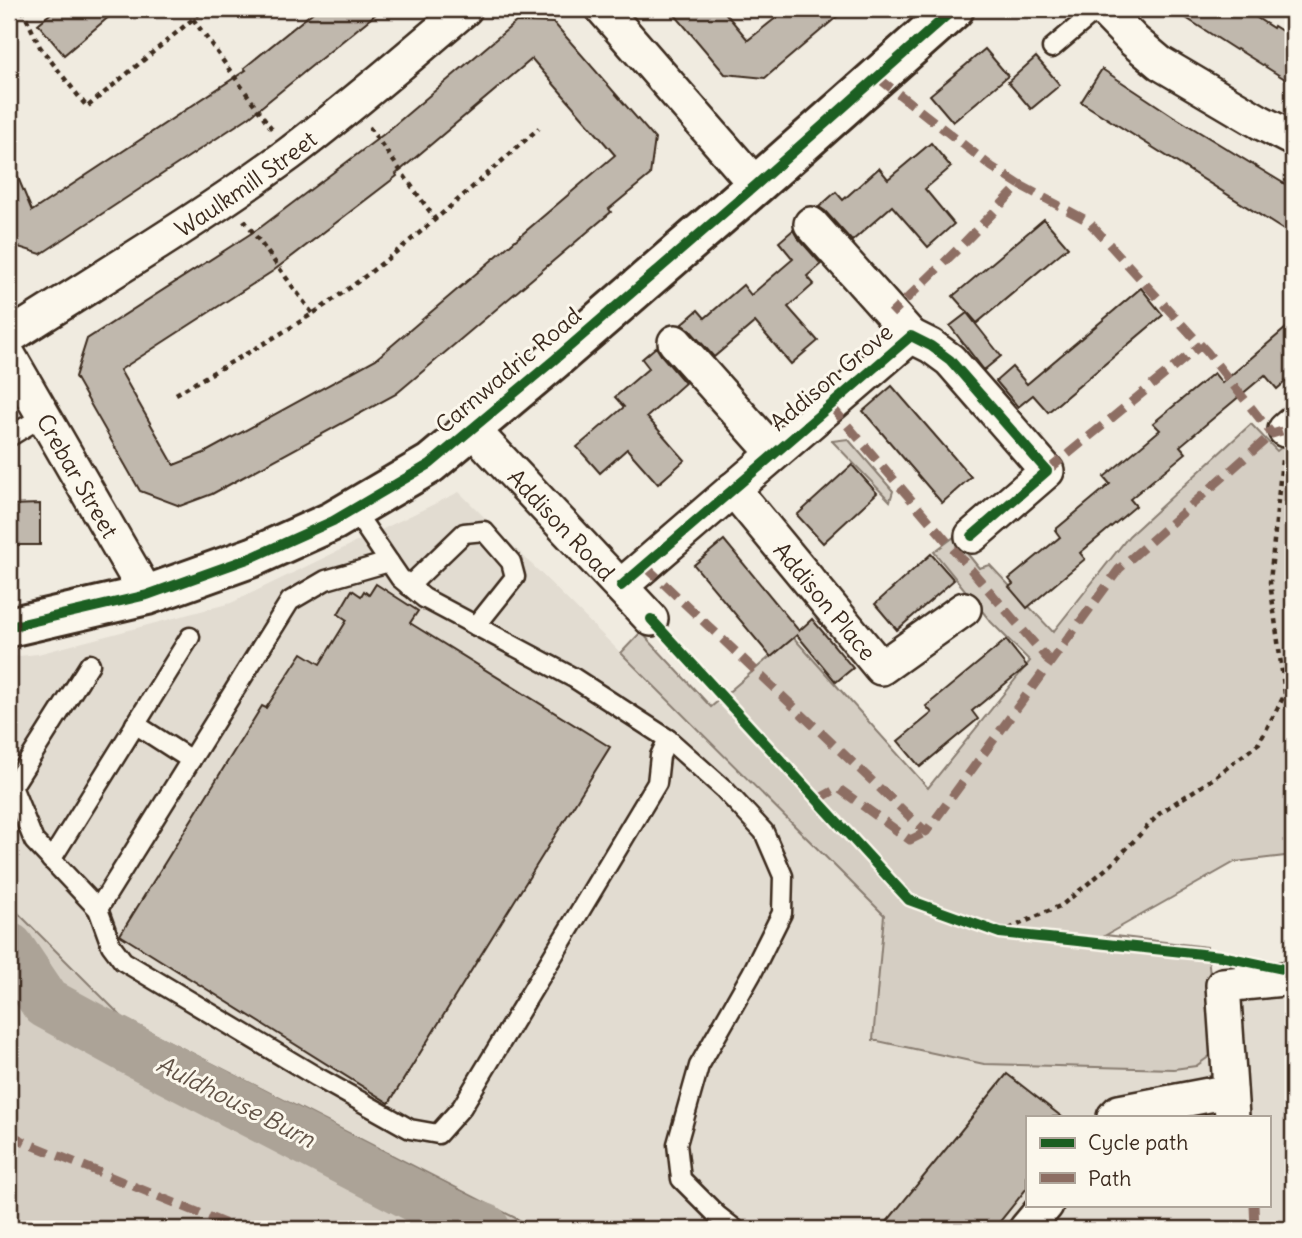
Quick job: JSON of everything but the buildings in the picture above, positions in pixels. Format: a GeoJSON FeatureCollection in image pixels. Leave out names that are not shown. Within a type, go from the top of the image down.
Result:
{"type":"FeatureCollection","features":[{"type":"Feature","properties":{"kind":"street","name":"Waulkmill Street"},"geometry":{"type":"LineString","coordinates":[[9,337],[171,235],[290,153],[353,104],[465,9]]}},
{"type":"Feature","properties":{"kind":"street"},"geometry":{"type":"LineString","coordinates":[[603,9],[756,184]]}},
{"type":"Feature","properties":{"kind":"street","name":"Carnwadric Road"},"geometry":{"type":"LineString","coordinates":[[9,627],[147,595],[253,557],[333,521],[430,464],[756,184],[954,9]]}},
{"type":"Feature","properties":{"kind":"street"},"geometry":{"type":"LineString","coordinates":[[1101,9],[1160,63],[1293,139]]}},
{"type":"Feature","properties":{"kind":"street"},"geometry":{"type":"LineString","coordinates":[[811,224],[911,336]]}},
{"type":"Feature","properties":{"kind":"street","name":"Addison Grove"},"geometry":{"type":"LineString","coordinates":[[621,586],[911,336],[932,346],[950,360],[1046,471],[972,536]]}},
{"type":"Feature","properties":{"kind":"street"},"geometry":{"type":"LineString","coordinates":[[675,342],[774,453]]}},
{"type":"Feature","properties":{"kind":"street","name":"Crebar Street"},"geometry":{"type":"LineString","coordinates":[[9,356],[147,595]]}},
{"type":"Feature","properties":{"kind":"street","name":"Addison Road"},"geometry":{"type":"LineString","coordinates":[[472,429],[651,619]]}},
{"type":"Feature","properties":{"kind":"street","name":"Addison Place"},"geometry":{"type":"LineString","coordinates":[[733,489],[881,668],[964,609]]}},
{"type":"Feature","properties":{"kind":"street"},"geometry":{"type":"LineString","coordinates":[[1115,1116],[1119,1112],[1231,1104],[1223,985],[1293,978]]}},
{"type":"Feature","properties":{"kind":"street"},"geometry":{"type":"LineString","coordinates":[[1026,1229],[1044,1206]]}},
{"type":"Feature","properties":{"kind":"lane"},"geometry":{"type":"LineString","coordinates":[[1052,48],[1101,9]]}},
{"type":"Feature","properties":{"kind":"lane"},"geometry":{"type":"LineString","coordinates":[[9,436],[43,416]]}},
{"type":"Feature","properties":{"kind":"lane"},"geometry":{"type":"LineString","coordinates":[[353,509],[400,578],[424,598],[574,678],[668,739],[724,789],[764,832],[783,876],[782,913],[752,973],[699,1066],[677,1144],[681,1179],[735,1229]]}},
{"type":"Feature","properties":{"kind":"lane"},"geometry":{"type":"LineString","coordinates":[[409,586],[464,533],[484,531],[511,562],[516,577],[476,626]]}},
{"type":"Feature","properties":{"kind":"lane"},"geometry":{"type":"LineString","coordinates":[[98,908],[290,601],[326,580],[389,562]]}},
{"type":"Feature","properties":{"kind":"lane"},"geometry":{"type":"LineString","coordinates":[[51,860],[190,637]]}},
{"type":"Feature","properties":{"kind":"lane"},"geometry":{"type":"LineString","coordinates":[[90,664],[10,783],[34,841],[98,908],[111,945],[123,961],[317,1077],[410,1129],[438,1134],[463,1107],[657,783],[660,756],[668,739]]}},
{"type":"Feature","properties":{"kind":"lane"},"geometry":{"type":"LineString","coordinates":[[135,724],[191,760]]}},
{"type":"Feature","properties":{"kind":"path"},"geometry":{"type":"LineString","coordinates":[[22,9],[40,47],[87,107],[205,9]]}},
{"type":"Feature","properties":{"kind":"path"},"geometry":{"type":"LineString","coordinates":[[193,19],[290,153]]}},
{"type":"Feature","properties":{"kind":"path"},"geometry":{"type":"LineString","coordinates":[[353,104],[436,220]]}},
{"type":"Feature","properties":{"kind":"path"},"geometry":{"type":"LineString","coordinates":[[176,394],[312,313],[368,274],[436,220],[539,128]]}},
{"type":"Feature","properties":{"kind":"path"},"geometry":{"type":"LineString","coordinates":[[226,197],[312,313]]}},
{"type":"Feature","properties":{"kind":"path"},"geometry":{"type":"LineString","coordinates":[[1000,933],[1062,905],[1112,864],[1161,812],[1211,780],[1259,743],[1285,694],[1270,582],[1276,512],[1289,427]]}},
{"type":"Feature","properties":{"kind":"path"},"geometry":{"type":"LineString","coordinates":[[987,928],[1000,933],[1028,936]]}},
{"type":"Feature","properties":{"kind":"shaded area"},"geometry":{"type":"Polygon","coordinates":[[[1251,424],[1277,451],[1293,438],[1293,855],[1235,862],[1106,935],[1207,947],[1218,1050],[1196,1066],[1174,1069],[984,1064],[873,1040],[884,915],[621,653],[641,632],[711,707],[793,637],[928,788],[1030,661],[991,622],[934,552],[954,537],[979,568],[990,565],[1053,632],[1129,536],[1251,424]]]}},
{"type":"Feature","properties":{"kind":"shaded area"},"geometry":{"type":"Polygon","coordinates":[[[848,439],[893,491],[890,501],[832,441],[848,439]]]}},
{"type":"Feature","properties":{"kind":"shaded area"},"geometry":{"type":"Polygon","coordinates":[[[459,492],[884,915],[984,1064],[1174,1069],[1196,1065],[1219,990],[1293,982],[1293,1229],[537,1229],[123,1018],[10,907],[9,657],[38,654],[231,603],[459,492]]]}},
{"type":"Feature","properties":{"kind":"shaded area"},"geometry":{"type":"Polygon","coordinates":[[[9,904],[123,1018],[537,1229],[9,1229],[9,904]]]}},
{"type":"Feature","properties":{"kind":"waterway","name":"Auldhouse Burn"},"geometry":{"type":"LineString","coordinates":[[9,948],[46,1003],[463,1221],[485,1229]]}},
{"type":"Feature","properties":{"kind":"marked path"},"geometry":{"type":"LineString","coordinates":[[877,77],[992,167],[1020,185],[891,314]]}},
{"type":"Feature","properties":{"kind":"marked path"},"geometry":{"type":"LineString","coordinates":[[1020,185],[1088,221],[1207,352],[1272,434],[1285,430]]}},
{"type":"Feature","properties":{"kind":"marked path"},"geometry":{"type":"LineString","coordinates":[[1047,471],[1201,345]]}},
{"type":"Feature","properties":{"kind":"marked path"},"geometry":{"type":"LineString","coordinates":[[830,405],[1051,663]]}},
{"type":"Feature","properties":{"kind":"marked path"},"geometry":{"type":"LineString","coordinates":[[644,565],[926,832],[1119,569],[1272,434]]}},
{"type":"Feature","properties":{"kind":"marked path"},"geometry":{"type":"LineString","coordinates":[[817,800],[838,788],[910,840],[926,832]]}},
{"type":"Feature","properties":{"kind":"marked path"},"geometry":{"type":"LineString","coordinates":[[9,1134],[239,1229]]}},
{"type":"Feature","properties":{"kind":"marked path"},"geometry":{"type":"LineString","coordinates":[[1254,1206],[1255,1229]]}},
{"type":"Feature","properties":{"kind":"cycle path"},"geometry":{"type":"LineString","coordinates":[[9,627],[147,595],[253,557],[333,521],[430,464],[756,185],[954,9]]}},
{"type":"Feature","properties":{"kind":"cycle path"},"geometry":{"type":"LineString","coordinates":[[621,586],[911,336],[950,360],[1047,471],[972,536]]}},
{"type":"Feature","properties":{"kind":"cycle path"},"geometry":{"type":"LineString","coordinates":[[651,619],[909,900],[1000,933],[1221,956],[1293,971]]}}]}
